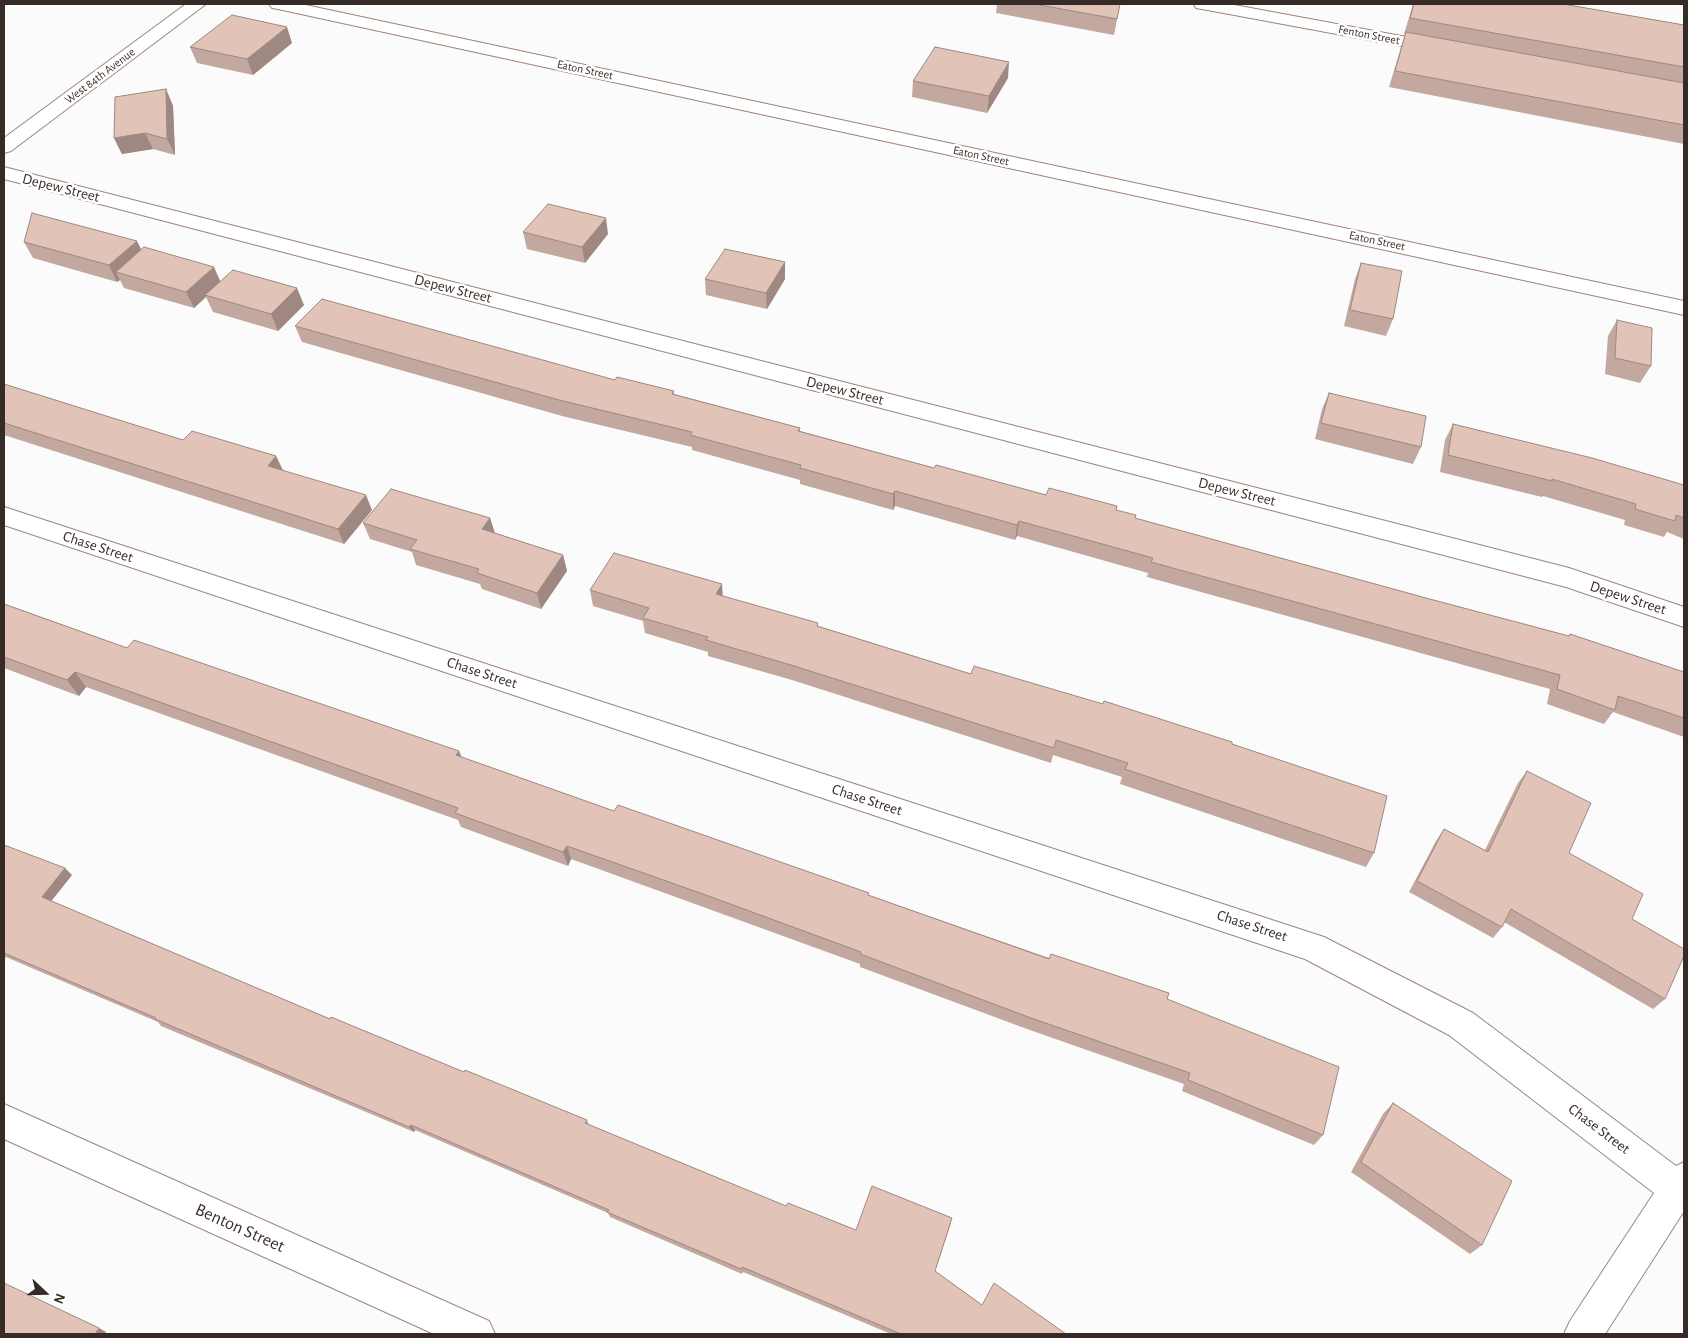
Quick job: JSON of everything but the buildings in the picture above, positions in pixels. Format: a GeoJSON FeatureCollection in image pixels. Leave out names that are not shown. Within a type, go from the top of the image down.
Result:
{"type":"FeatureCollection","features":[{"type":"Feature","properties":{"kind":"street","name":"West 84th Avenue"},"geometry":{"type":"LineString","coordinates":[[4,148],[197,4]]}},
{"type":"Feature","properties":{"kind":"street","name":"Eaton Street"},"geometry":{"type":"LineString","coordinates":[[278,4],[1684,308]]}},
{"type":"Feature","properties":{"kind":"street","name":"Fenton Street"},"geometry":{"type":"LineString","coordinates":[[1202,4],[1453,50]]}},
{"type":"Feature","properties":{"kind":"street","name":"Depew Street"},"geometry":{"type":"LineString","coordinates":[[4,173],[1569,578],[1684,617]]}},
{"type":"Feature","properties":{"kind":"street","name":"Chase Street"},"geometry":{"type":"LineString","coordinates":[[4,516],[1313,947],[1461,1024],[1681,1185]]}},
{"type":"Feature","properties":{"kind":"street","name":"Benton Street"},"geometry":{"type":"LineString","coordinates":[[4,1121],[476,1334]]}},
{"type":"Feature","properties":{"kind":"street"},"geometry":{"type":"LineString","coordinates":[[1583,1334],[1681,1185]]}}]}
